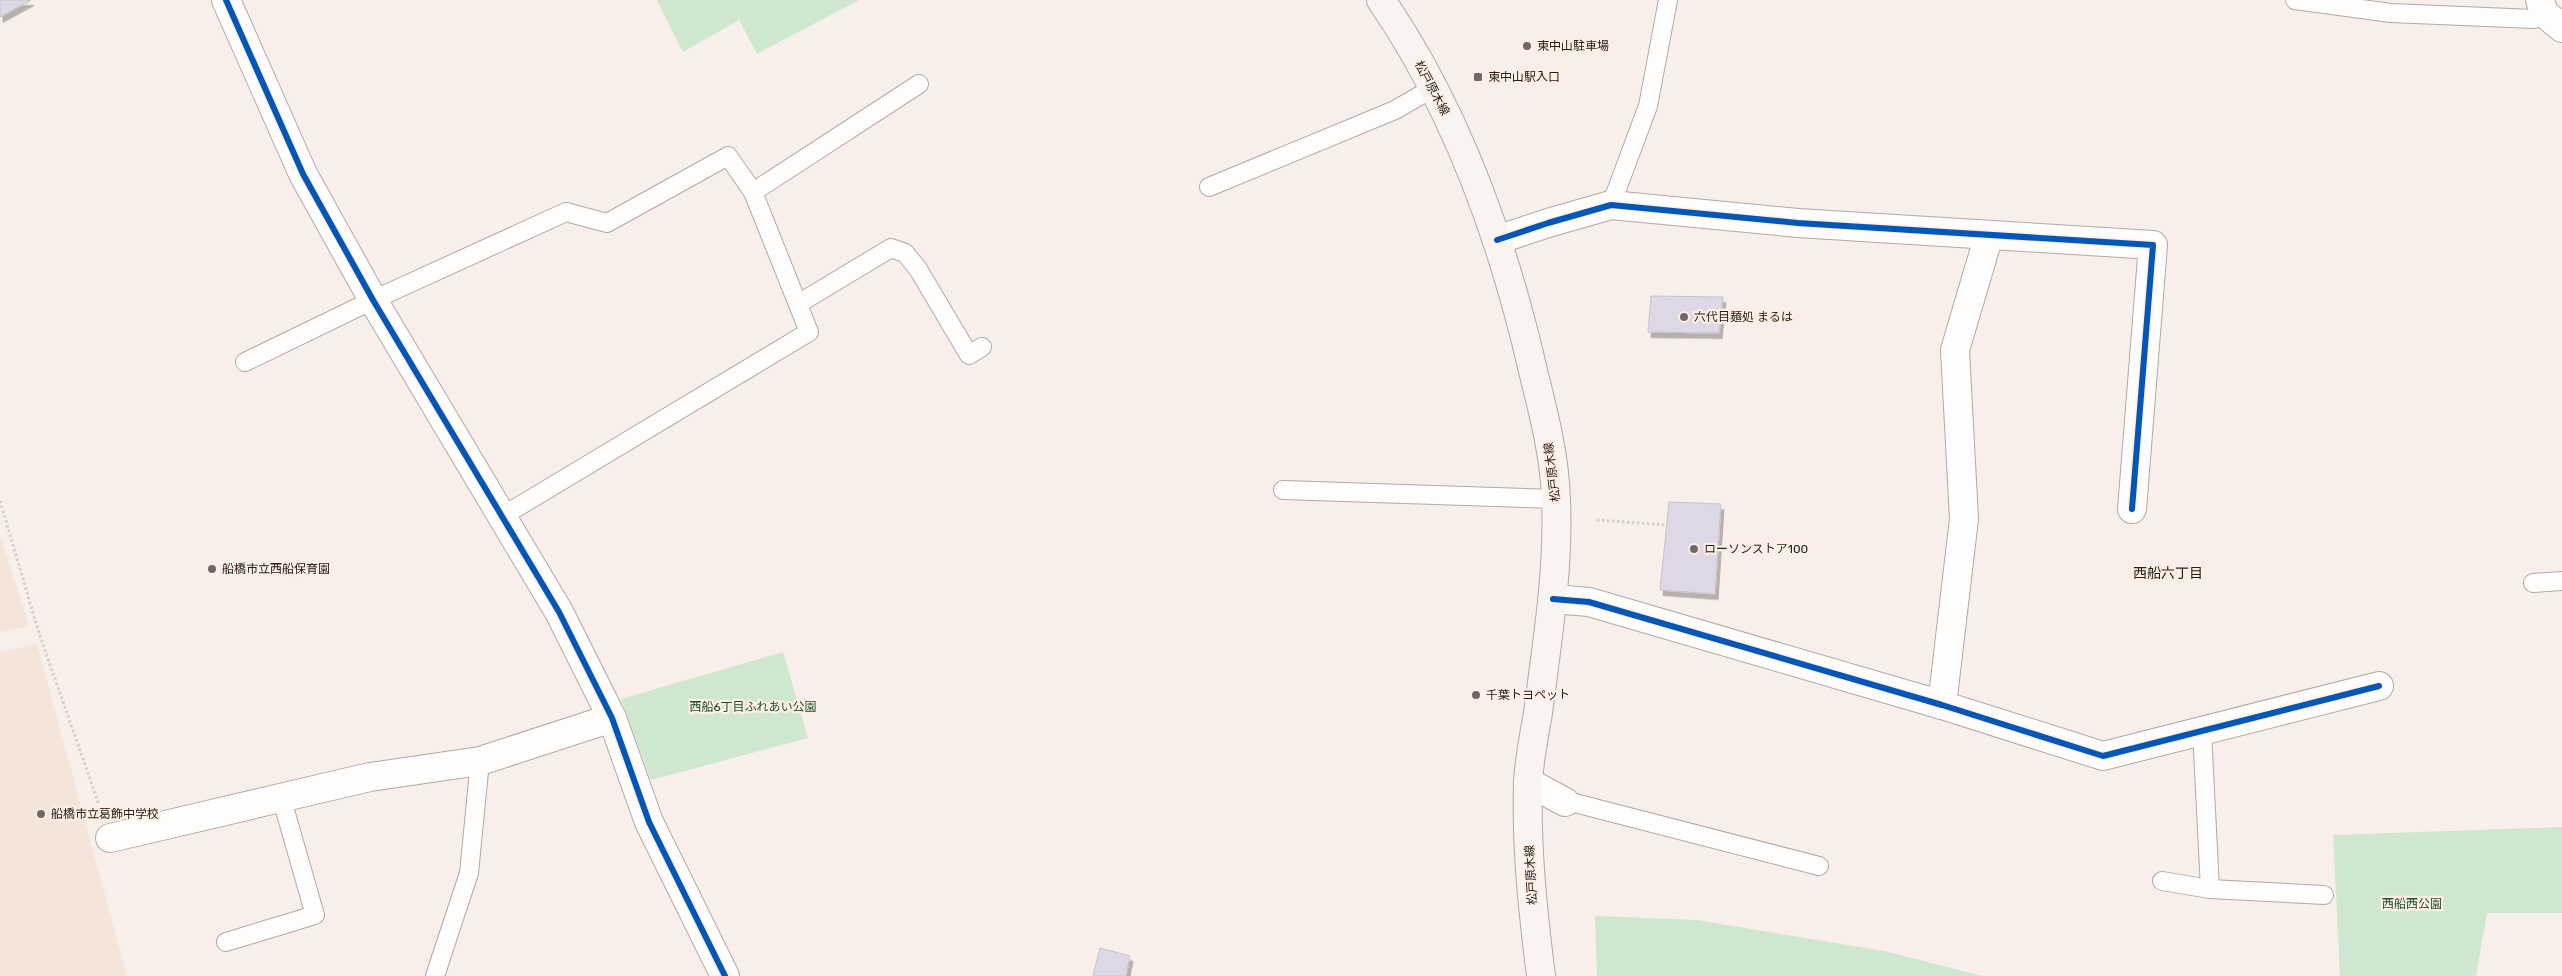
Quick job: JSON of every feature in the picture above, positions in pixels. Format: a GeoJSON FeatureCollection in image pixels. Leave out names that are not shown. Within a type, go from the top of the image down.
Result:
{"type":"FeatureCollection","features":[{"type":"Feature","properties":{"kind":"main road","name":"松戸原木線"},"geometry":{"type":"LineString","coordinates":[[1381,0],[1434,88],[1468,159],[1497,240],[1536,379],[1546,426],[1556,499],[1553,599],[1528,782],[1530,888],[1541,976]]}},
{"type":"Feature","properties":{"kind":"street"},"geometry":{"type":"LineString","coordinates":[[226,0],[303,174],[373,300],[558,612],[612,718],[649,822],[725,976]]}},
{"type":"Feature","properties":{"kind":"street"},"geometry":{"type":"LineString","coordinates":[[1497,240],[1611,205],[1798,223],[2153,244],[2132,509]]}},
{"type":"Feature","properties":{"kind":"street"},"geometry":{"type":"LineString","coordinates":[[1942,705],[1964,519],[1955,350],[1989,235]]}},
{"type":"Feature","properties":{"kind":"street"},"geometry":{"type":"LineString","coordinates":[[1553,599],[1589,602],[1942,705],[2103,756],[2379,686]]}},
{"type":"Feature","properties":{"kind":"street"},"geometry":{"type":"LineString","coordinates":[[110,838],[282,800],[370,778],[480,761],[612,718]]}},
{"type":"Feature","properties":{"kind":"street"},"geometry":{"type":"LineString","coordinates":[[1528,782],[1566,802]]}},
{"type":"Feature","properties":{"kind":"lane"},"geometry":{"type":"LineString","coordinates":[[1611,205],[1648,106],[1668,0]]}},
{"type":"Feature","properties":{"kind":"lane"},"geometry":{"type":"LineString","coordinates":[[2295,0],[2391,13],[2534,19],[2549,13]]}},
{"type":"Feature","properties":{"kind":"lane"},"geometry":{"type":"LineString","coordinates":[[753,192],[918,84]]}},
{"type":"Feature","properties":{"kind":"lane"},"geometry":{"type":"LineString","coordinates":[[1209,187],[1395,110],[1434,88]]}},
{"type":"Feature","properties":{"kind":"lane"},"geometry":{"type":"LineString","coordinates":[[245,362],[373,300],[566,212],[607,223],[728,156],[753,192],[809,332],[501,517]]}},
{"type":"Feature","properties":{"kind":"lane"},"geometry":{"type":"LineString","coordinates":[[798,304],[891,248],[905,253],[918,269],[969,355],[982,347]]}},
{"type":"Feature","properties":{"kind":"lane"},"geometry":{"type":"LineString","coordinates":[[1283,490],[1556,499]]}},
{"type":"Feature","properties":{"kind":"lane"},"geometry":{"type":"LineString","coordinates":[[2533,583],[2562,582]]}},
{"type":"Feature","properties":{"kind":"lane"},"geometry":{"type":"LineString","coordinates":[[2202,731],[2210,889]]}},
{"type":"Feature","properties":{"kind":"lane"},"geometry":{"type":"LineString","coordinates":[[435,976],[469,873],[480,761]]}},
{"type":"Feature","properties":{"kind":"lane"},"geometry":{"type":"LineString","coordinates":[[226,942],[316,915],[282,800]]}},
{"type":"Feature","properties":{"kind":"lane"},"geometry":{"type":"LineString","coordinates":[[1566,802],[1819,866]]}},
{"type":"Feature","properties":{"kind":"lane"},"geometry":{"type":"LineString","coordinates":[[2162,881],[2210,889],[2324,895]]}},
{"type":"Feature","properties":{"kind":"path"},"geometry":{"type":"LineString","coordinates":[[0,501],[39,633],[110,838]]}},
{"type":"Feature","properties":{"kind":"path"},"geometry":{"type":"LineString","coordinates":[[1597,520],[1667,525]]}},
{"type":"Feature","properties":{"kind":"shaded area"},"geometry":{"type":"Polygon","coordinates":[[[0,534],[29,626],[0,632],[0,534]]]}},
{"type":"Feature","properties":{"kind":"shaded area","name":"船橋市立葛飾中学校"},"geometry":{"type":"Polygon","coordinates":[[[37,644],[127,976],[0,976],[0,652],[37,644]]]}},
{"type":"Feature","properties":{"kind":"green space"},"geometry":{"type":"Polygon","coordinates":[[[657,0],[859,0],[757,54],[739,20],[683,52],[657,0]]]}},
{"type":"Feature","properties":{"kind":"green space","name":"西船6丁目ふれあい公園"},"geometry":{"type":"Polygon","coordinates":[[[783,652],[808,738],[651,780],[621,699],[783,652]]]}},
{"type":"Feature","properties":{"kind":"green space","name":"西船西公園"},"geometry":{"type":"Polygon","coordinates":[[[2562,827],[2562,913],[2487,913],[2476,976],[2340,976],[2333,835],[2562,827]]]}},
{"type":"Feature","properties":{"kind":"green space"},"geometry":{"type":"Polygon","coordinates":[[[1595,916],[1697,920],[1884,951],[1983,976],[1597,976],[1595,916]]]}},
{"type":"Feature","properties":{"kind":"building"},"geometry":{"type":"Polygon","coordinates":[[[0,0],[31,0],[0,17],[0,0]]]}},
{"type":"Feature","properties":{"kind":"building"},"geometry":{"type":"Polygon","coordinates":[[[1651,296],[1723,297],[1719,333],[1648,332],[1651,296]]]}},
{"type":"Feature","properties":{"kind":"building"},"geometry":{"type":"Polygon","coordinates":[[[1669,502],[1721,504],[1715,594],[1660,590],[1669,502]]]}},
{"type":"Feature","properties":{"kind":"building"},"geometry":{"type":"Polygon","coordinates":[[[1100,948],[1130,956],[1126,976],[1093,976],[1100,948]]]}},
{"type":"Feature","properties":{"kind":"cycle path"},"geometry":{"type":"LineString","coordinates":[[226,0],[303,174],[373,300],[559,612],[612,718],[649,822],[725,976]]}},
{"type":"Feature","properties":{"kind":"cycle path"},"geometry":{"type":"LineString","coordinates":[[1497,240],[1611,205],[1798,223],[2153,245],[2132,509]]}},
{"type":"Feature","properties":{"kind":"cycle path"},"geometry":{"type":"LineString","coordinates":[[1553,599],[1589,602],[1942,705],[2103,756],[2379,686]]}},
{"type":"Feature","properties":{"kind":"place","name":"東中山駐車場"},"geometry":{"type":"Point","coordinates":[1527,46]}},
{"type":"Feature","properties":{"kind":"place","name":"東中山駅入口"},"geometry":{"type":"Point","coordinates":[1478,77]}},
{"type":"Feature","properties":{"kind":"place","name":"六代目麺処 まるは"},"geometry":{"type":"Point","coordinates":[1684,317]}},
{"type":"Feature","properties":{"kind":"place","name":"ローソンストア100"},"geometry":{"type":"Point","coordinates":[1694,549]}},
{"type":"Feature","properties":{"kind":"place","name":"船橋市立西船保育園"},"geometry":{"type":"Point","coordinates":[212,569]}},
{"type":"Feature","properties":{"kind":"place","name":"千葉トヨペット"},"geometry":{"type":"Point","coordinates":[1476,695]}},
{"type":"Feature","properties":{"kind":"place","name":"船橋市立葛飾中学校"},"geometry":{"type":"Point","coordinates":[41,814]}},
{"type":"Feature","properties":{"kind":"district","name":"西船六丁目"},"geometry":{"type":"Point","coordinates":[2168,573]}}]}
